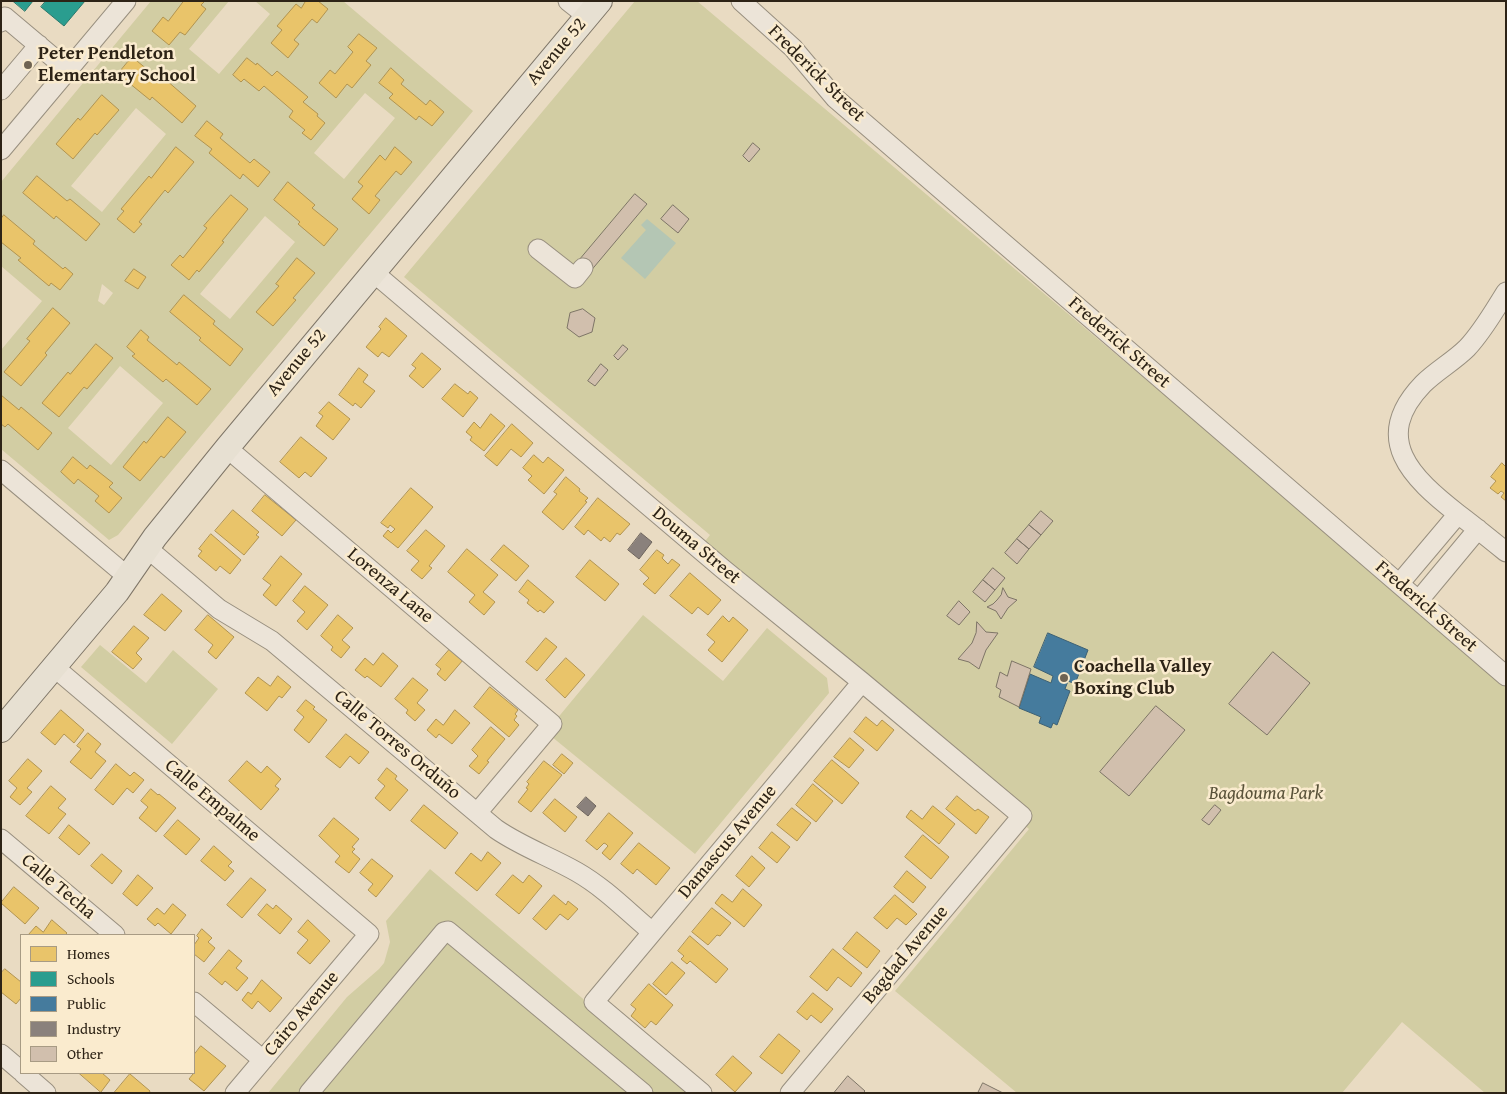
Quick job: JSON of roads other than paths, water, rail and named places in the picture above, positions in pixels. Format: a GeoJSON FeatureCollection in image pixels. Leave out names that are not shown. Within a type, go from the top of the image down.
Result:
{"type":"FeatureCollection","features":[{"type":"Feature","properties":{"kind":"main road","name":"Avenue 52"},"geometry":{"type":"LineString","coordinates":[[1,730],[117,592],[147,548],[227,448],[593,9]]}},
{"type":"Feature","properties":{"kind":"street"},"geometry":{"type":"LineString","coordinates":[[1,150],[126,1]]}},
{"type":"Feature","properties":{"kind":"street"},"geometry":{"type":"LineString","coordinates":[[568,1],[593,9]]}},
{"type":"Feature","properties":{"kind":"street","name":"Frederick Street"},"geometry":{"type":"LineString","coordinates":[[741,1],[792,48],[835,98],[1506,676]]}},
{"type":"Feature","properties":{"kind":"street"},"geometry":{"type":"LineString","coordinates":[[1,22],[5,17],[68,70]]}},
{"type":"Feature","properties":{"kind":"street"},"geometry":{"type":"LineString","coordinates":[[1,90],[39,45]]}},
{"type":"Feature","properties":{"kind":"street"},"geometry":{"type":"LineString","coordinates":[[538,249],[574,278],[583,268]]}},
{"type":"Feature","properties":{"kind":"street","name":"Douma Street"},"geometry":{"type":"LineString","coordinates":[[372,272],[723,569],[1022,816]]}},
{"type":"Feature","properties":{"kind":"street"},"geometry":{"type":"LineString","coordinates":[[1506,292],[1481,332],[1466,349],[1423,385],[1401,415],[1398,434],[1401,452],[1408,467],[1435,496],[1506,552]]}},
{"type":"Feature","properties":{"kind":"street","name":"Lorenza Lane"},"geometry":{"type":"LineString","coordinates":[[227,448],[552,724],[478,813]]}},
{"type":"Feature","properties":{"kind":"street"},"geometry":{"type":"LineString","coordinates":[[1,470],[128,577]]}},
{"type":"Feature","properties":{"kind":"street"},"geometry":{"type":"LineString","coordinates":[[1399,584],[1458,514]]}},
{"type":"Feature","properties":{"kind":"street"},"geometry":{"type":"LineString","coordinates":[[1419,600],[1478,529]]}},
{"type":"Feature","properties":{"kind":"street","name":"Calle Torres Orduño"},"geometry":{"type":"LineString","coordinates":[[147,548],[219,609],[272,641],[510,838],[592,882],[652,932]]}},
{"type":"Feature","properties":{"kind":"street","name":"Calle Empalme"},"geometry":{"type":"LineString","coordinates":[[54,667],[369,934]]}},
{"type":"Feature","properties":{"kind":"street","name":"Damascus Avenue"},"geometry":{"type":"LineString","coordinates":[[702,1093],[594,1002],[862,682]]}},
{"type":"Feature","properties":{"kind":"street","name":"Bagdad Avenue"},"geometry":{"type":"LineString","coordinates":[[790,1093],[1022,816]]}},
{"type":"Feature","properties":{"kind":"street","name":"Calle Techa"},"geometry":{"type":"LineString","coordinates":[[1,839],[114,934]]}},
{"type":"Feature","properties":{"kind":"street"},"geometry":{"type":"LineString","coordinates":[[309,1093],[444,932],[448,931],[643,1093]]}},
{"type":"Feature","properties":{"kind":"street","name":"Cairo Avenue"},"geometry":{"type":"LineString","coordinates":[[235,1093],[369,934]]}},
{"type":"Feature","properties":{"kind":"street"},"geometry":{"type":"LineString","coordinates":[[195,1003],[263,1060]]}},
{"type":"Feature","properties":{"kind":"street"},"geometry":{"type":"LineString","coordinates":[[1,1054],[20,1070]]}},
{"type":"Feature","properties":{"kind":"street"},"geometry":{"type":"LineString","coordinates":[[24,1074],[46,1093]]}},
{"type":"Feature","properties":{"kind":"place","name":"Peter Pendleton Elementary School"},"geometry":{"type":"Point","coordinates":[28,65]}},
{"type":"Feature","properties":{"kind":"place","name":"Coachella Valley Boxing Club"},"geometry":{"type":"Point","coordinates":[1064,678]}},
{"type":"Feature","properties":{"kind":"park label","name":"Bagdouma Park"},"geometry":{"type":"Point","coordinates":[1266,794]}}]}
